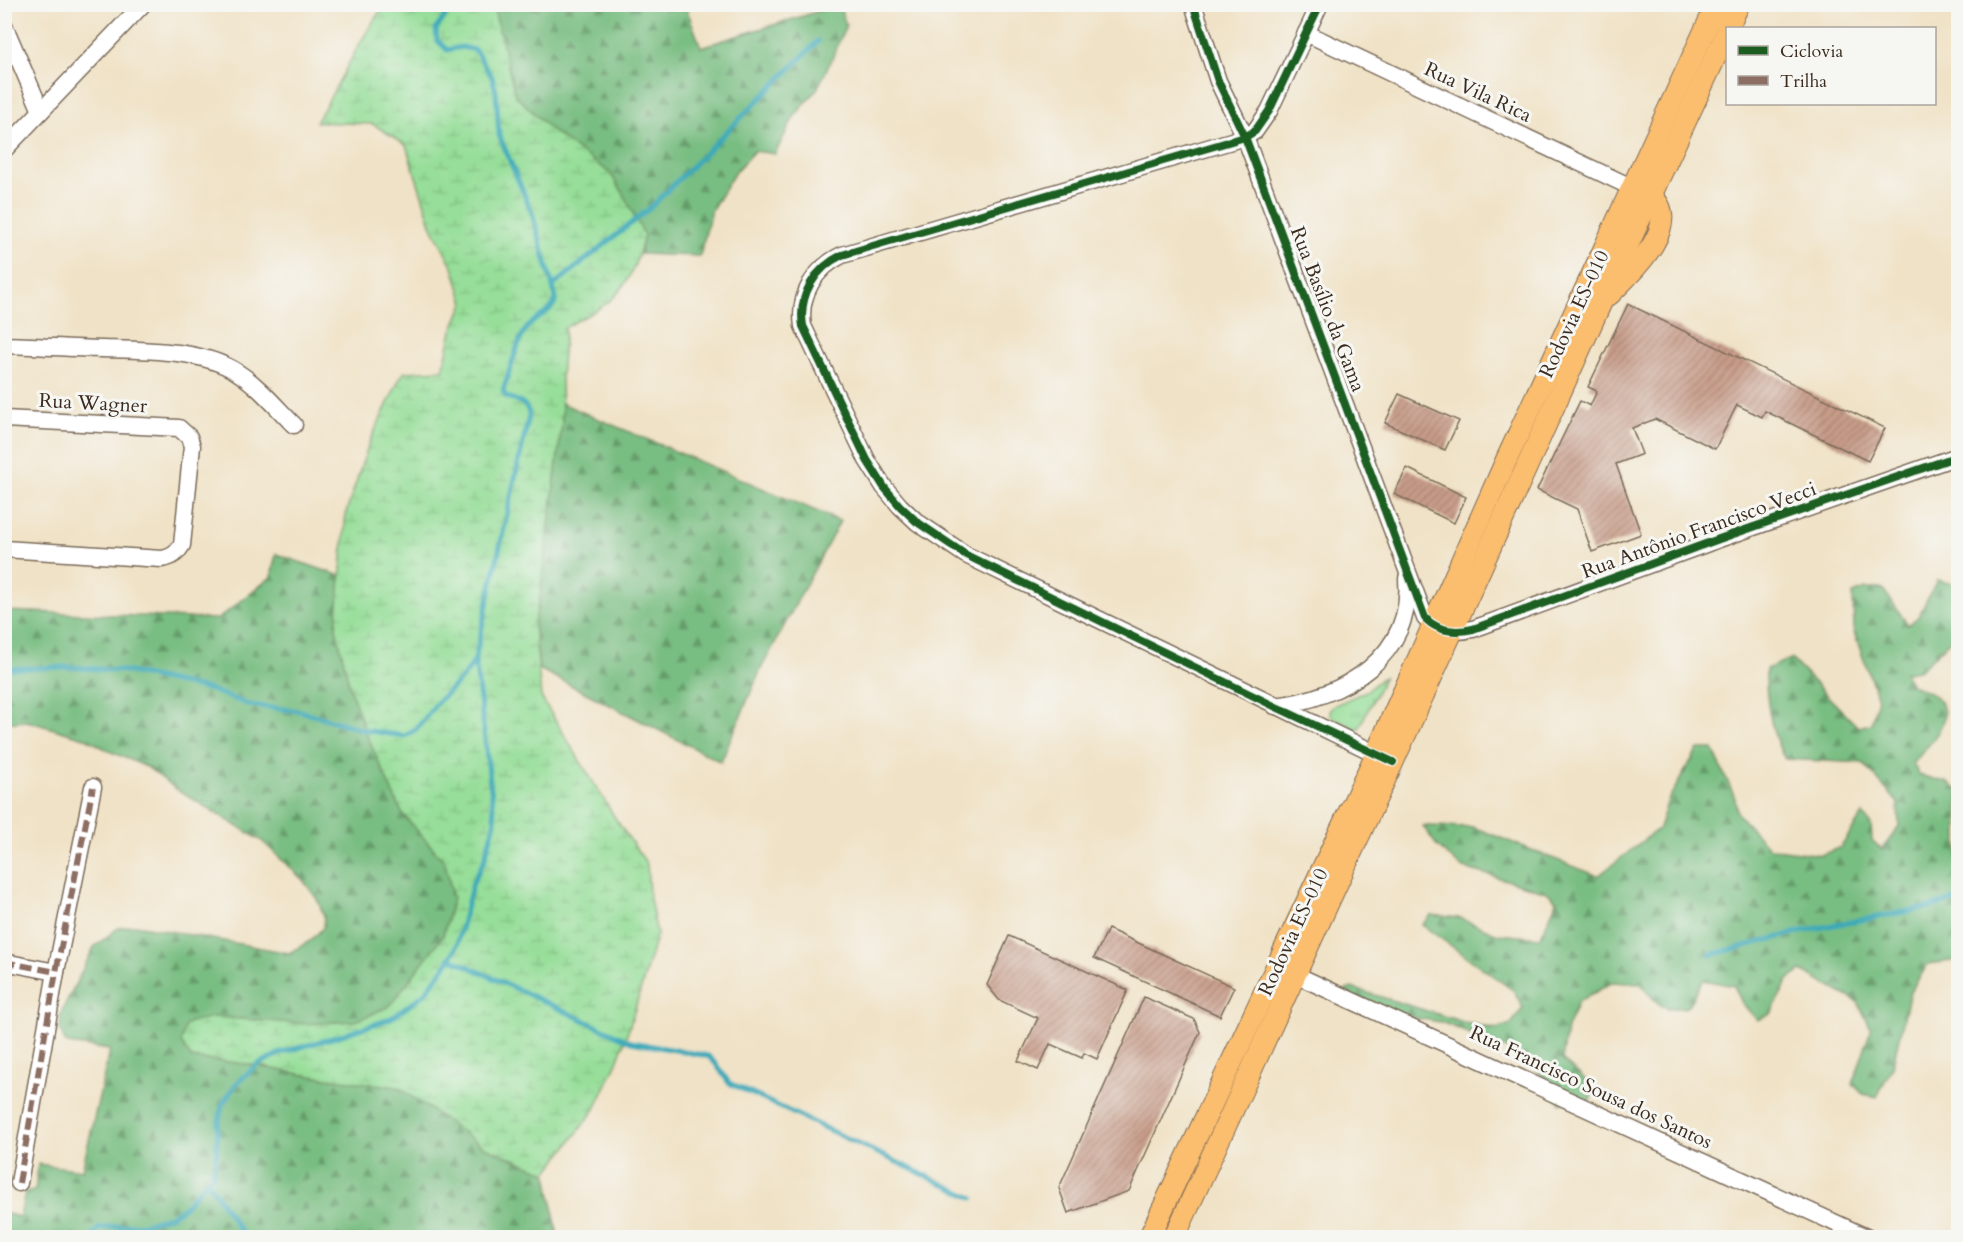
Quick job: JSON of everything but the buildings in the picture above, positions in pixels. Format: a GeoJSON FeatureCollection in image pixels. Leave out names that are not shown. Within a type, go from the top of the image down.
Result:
{"type":"FeatureCollection","features":[{"type":"Feature","properties":{"kind":"main road","name":"Rodovia ES-010"},"geometry":{"type":"LineString","coordinates":[[1174,1238],[1296,975],[1384,758],[1442,628],[1642,192],[1717,4]]}},
{"type":"Feature","properties":{"kind":"main road","name":"Rodovia ES-010"},"geometry":{"type":"LineString","coordinates":[[1729,27],[1739,4]]}},
{"type":"Feature","properties":{"kind":"main road","name":"Rodovia ES-010"},"geometry":{"type":"LineString","coordinates":[[1642,192],[1726,33]]}},
{"type":"Feature","properties":{"kind":"main road","name":"Rodovia ES-010"},"geometry":{"type":"LineString","coordinates":[[1442,628],[1600,305],[1639,264],[1653,245],[1659,232],[1661,213],[1657,201],[1642,192]]}},
{"type":"Feature","properties":{"kind":"main road","name":"Rodovia ES-010"},"geometry":{"type":"LineString","coordinates":[[1149,1238],[1384,758]]}},
{"type":"Feature","properties":{"kind":"street"},"geometry":{"type":"LineString","coordinates":[[4,150],[143,4]]}},
{"type":"Feature","properties":{"kind":"street","name":"Rua Basílio da Gama"},"geometry":{"type":"LineString","coordinates":[[1193,4],[1218,81],[1245,137],[1425,618],[1442,628]]}},
{"type":"Feature","properties":{"kind":"street"},"geometry":{"type":"LineString","coordinates":[[1320,4],[1269,111],[1255,131],[1245,137],[842,255],[831,261],[813,280],[807,292],[802,315],[803,326],[867,460],[884,487],[918,522],[966,555],[1384,758]]}},
{"type":"Feature","properties":{"kind":"street"},"geometry":{"type":"LineString","coordinates":[[4,25],[41,111]]}},
{"type":"Feature","properties":{"kind":"street","name":"Rua Vila Rica"},"geometry":{"type":"LineString","coordinates":[[1306,33],[1642,192]]}},
{"type":"Feature","properties":{"kind":"street"},"geometry":{"type":"LineString","coordinates":[[4,345],[139,350],[209,360],[236,371],[254,385],[294,425]]}},
{"type":"Feature","properties":{"kind":"street","name":"Rua Wagner"},"geometry":{"type":"LineString","coordinates":[[4,419],[179,428],[189,437],[192,446],[182,545],[171,557],[162,559],[4,549]]}},
{"type":"Feature","properties":{"kind":"street","name":"Rua Antônio Francisco Vecci"},"geometry":{"type":"LineString","coordinates":[[1442,628],[1473,629],[1719,539],[1959,456]]}},
{"type":"Feature","properties":{"kind":"street"},"geometry":{"type":"LineString","coordinates":[[1274,706],[1305,702],[1334,692],[1363,675],[1375,664],[1388,650],[1405,613],[1406,566]]}},
{"type":"Feature","properties":{"kind":"street"},"geometry":{"type":"LineString","coordinates":[[19,1183],[56,972],[93,787]]}},
{"type":"Feature","properties":{"kind":"street"},"geometry":{"type":"LineString","coordinates":[[4,962],[56,972]]}},
{"type":"Feature","properties":{"kind":"street","name":"Rua Francisco Sousa dos Santos"},"geometry":{"type":"LineString","coordinates":[[1296,975],[1868,1238]]}},
{"type":"Feature","properties":{"kind":"green space"},"geometry":{"type":"Polygon","coordinates":[[[385,4],[493,5],[515,95],[553,132],[610,173],[644,235],[640,252],[625,284],[603,306],[565,328],[561,378],[562,422],[540,595],[534,623],[541,697],[617,821],[647,864],[649,894],[657,934],[617,1062],[595,1109],[547,1173],[483,1146],[398,1087],[311,1076],[248,1064],[191,1058],[181,1042],[185,1026],[190,1022],[213,1017],[305,1024],[356,1021],[390,1006],[443,936],[453,898],[445,862],[402,813],[369,740],[351,692],[336,628],[346,513],[369,443],[405,372],[443,370],[452,331],[464,303],[453,267],[432,227],[406,145],[373,124],[316,122],[385,4]]]}},
{"type":"Feature","properties":{"kind":"green space"},"geometry":{"type":"Polygon","coordinates":[[[493,5],[685,5],[701,47],[839,5],[846,25],[817,89],[794,117],[775,154],[754,151],[735,172],[711,211],[700,256],[640,254],[644,235],[610,173],[553,132],[515,95],[493,5]]]}},
{"type":"Feature","properties":{"kind":"green space"},"geometry":{"type":"Polygon","coordinates":[[[561,403],[840,521],[760,671],[721,762],[539,669],[534,623],[540,595],[562,422],[561,403]]]}},
{"type":"Feature","properties":{"kind":"green space"},"geometry":{"type":"Polygon","coordinates":[[[276,554],[341,576],[336,628],[351,692],[369,740],[402,813],[445,862],[453,898],[443,936],[390,1006],[356,1021],[305,1024],[213,1017],[191,1058],[248,1064],[311,1076],[398,1087],[483,1146],[547,1173],[558,1237],[5,1237],[5,1213],[20,1217],[25,1192],[35,1191],[38,1164],[82,1170],[110,1050],[68,1044],[60,1028],[61,1013],[94,947],[118,928],[136,925],[289,953],[310,941],[323,928],[324,916],[317,899],[303,880],[262,841],[176,789],[147,767],[109,751],[88,739],[27,721],[5,723],[5,611],[218,619],[271,577],[276,554]]]}},
{"type":"Feature","properties":{"kind":"green space"},"geometry":{"type":"Polygon","coordinates":[[[1937,580],[1958,585],[1958,627],[1954,636],[1919,671],[1905,672],[1910,684],[1936,697],[1942,705],[1944,714],[1938,732],[1913,763],[1919,775],[1946,782],[1958,790],[1958,960],[1928,964],[1910,992],[1892,1067],[1877,1097],[1863,1094],[1853,1084],[1871,1029],[1858,1002],[1801,971],[1788,980],[1771,1014],[1757,1020],[1742,1003],[1734,986],[1703,980],[1687,1007],[1671,1008],[1655,1001],[1641,984],[1613,982],[1578,1002],[1567,1028],[1562,1060],[1593,1086],[1591,1100],[1560,1103],[1543,1076],[1517,1053],[1441,1022],[1344,1007],[1339,993],[1352,988],[1467,1023],[1496,1029],[1511,1024],[1523,1008],[1514,991],[1422,925],[1431,915],[1460,918],[1498,934],[1540,938],[1557,901],[1547,892],[1461,867],[1437,846],[1423,826],[1473,827],[1598,876],[1659,828],[1668,800],[1698,749],[1713,749],[1735,798],[1737,813],[1769,848],[1821,855],[1841,847],[1863,814],[1871,825],[1872,840],[1882,850],[1899,826],[1898,803],[1863,763],[1785,759],[1776,739],[1770,716],[1766,669],[1791,659],[1858,727],[1871,724],[1878,699],[1854,632],[1853,594],[1866,589],[1883,589],[1908,625],[1918,617],[1937,580]]]}},
{"type":"Feature","properties":{"kind":"green space"},"geometry":{"type":"Polygon","coordinates":[[[1385,676],[1358,730],[1330,716],[1333,706],[1366,691],[1385,676]]]}},
{"type":"Feature","properties":{"kind":"waterway"},"geometry":{"type":"LineString","coordinates":[[91,1238],[99,1228],[144,1224],[170,1216],[183,1208],[212,1176],[222,1105],[236,1084],[257,1065],[281,1053],[387,1020],[424,994],[456,948],[473,882],[484,861],[495,822],[475,659],[529,415],[524,405],[506,397],[503,391],[523,333],[552,307],[556,298],[532,213],[499,135],[496,91],[492,77],[475,50],[462,47],[447,50],[437,40],[436,29],[446,15],[447,4]]}},
{"type":"Feature","properties":{"kind":"waterway"},"geometry":{"type":"LineString","coordinates":[[553,286],[650,208],[818,41]]}},
{"type":"Feature","properties":{"kind":"waterway"},"geometry":{"type":"LineString","coordinates":[[4,669],[69,667],[125,671],[211,690],[249,705],[300,711],[364,730],[404,736],[418,726],[462,678],[475,660]]}},
{"type":"Feature","properties":{"kind":"waterway"},"geometry":{"type":"LineString","coordinates":[[1710,955],[1807,930],[1926,908],[1958,899]]}},
{"type":"Feature","properties":{"kind":"waterway"},"geometry":{"type":"LineString","coordinates":[[450,958],[631,1042],[708,1056],[729,1083],[973,1198]]}},
{"type":"Feature","properties":{"kind":"waterway"},"geometry":{"type":"LineString","coordinates":[[208,1182],[245,1238]]}},
{"type":"Feature","properties":{"kind":"marked path"},"geometry":{"type":"LineString","coordinates":[[19,1183],[56,972],[93,787]]}},
{"type":"Feature","properties":{"kind":"marked path"},"geometry":{"type":"LineString","coordinates":[[4,962],[56,972]]}},
{"type":"Feature","properties":{"kind":"cycle path"},"geometry":{"type":"LineString","coordinates":[[1193,4],[1218,81],[1245,137],[1425,618],[1435,626],[1453,631],[1473,629],[1719,539],[1958,456]]}},
{"type":"Feature","properties":{"kind":"cycle path"},"geometry":{"type":"LineString","coordinates":[[1320,4],[1269,111],[1255,131],[1245,137],[842,255],[824,267],[810,284],[803,304],[803,326],[867,460],[884,487],[917,522],[966,555],[1393,762]]}}]}
